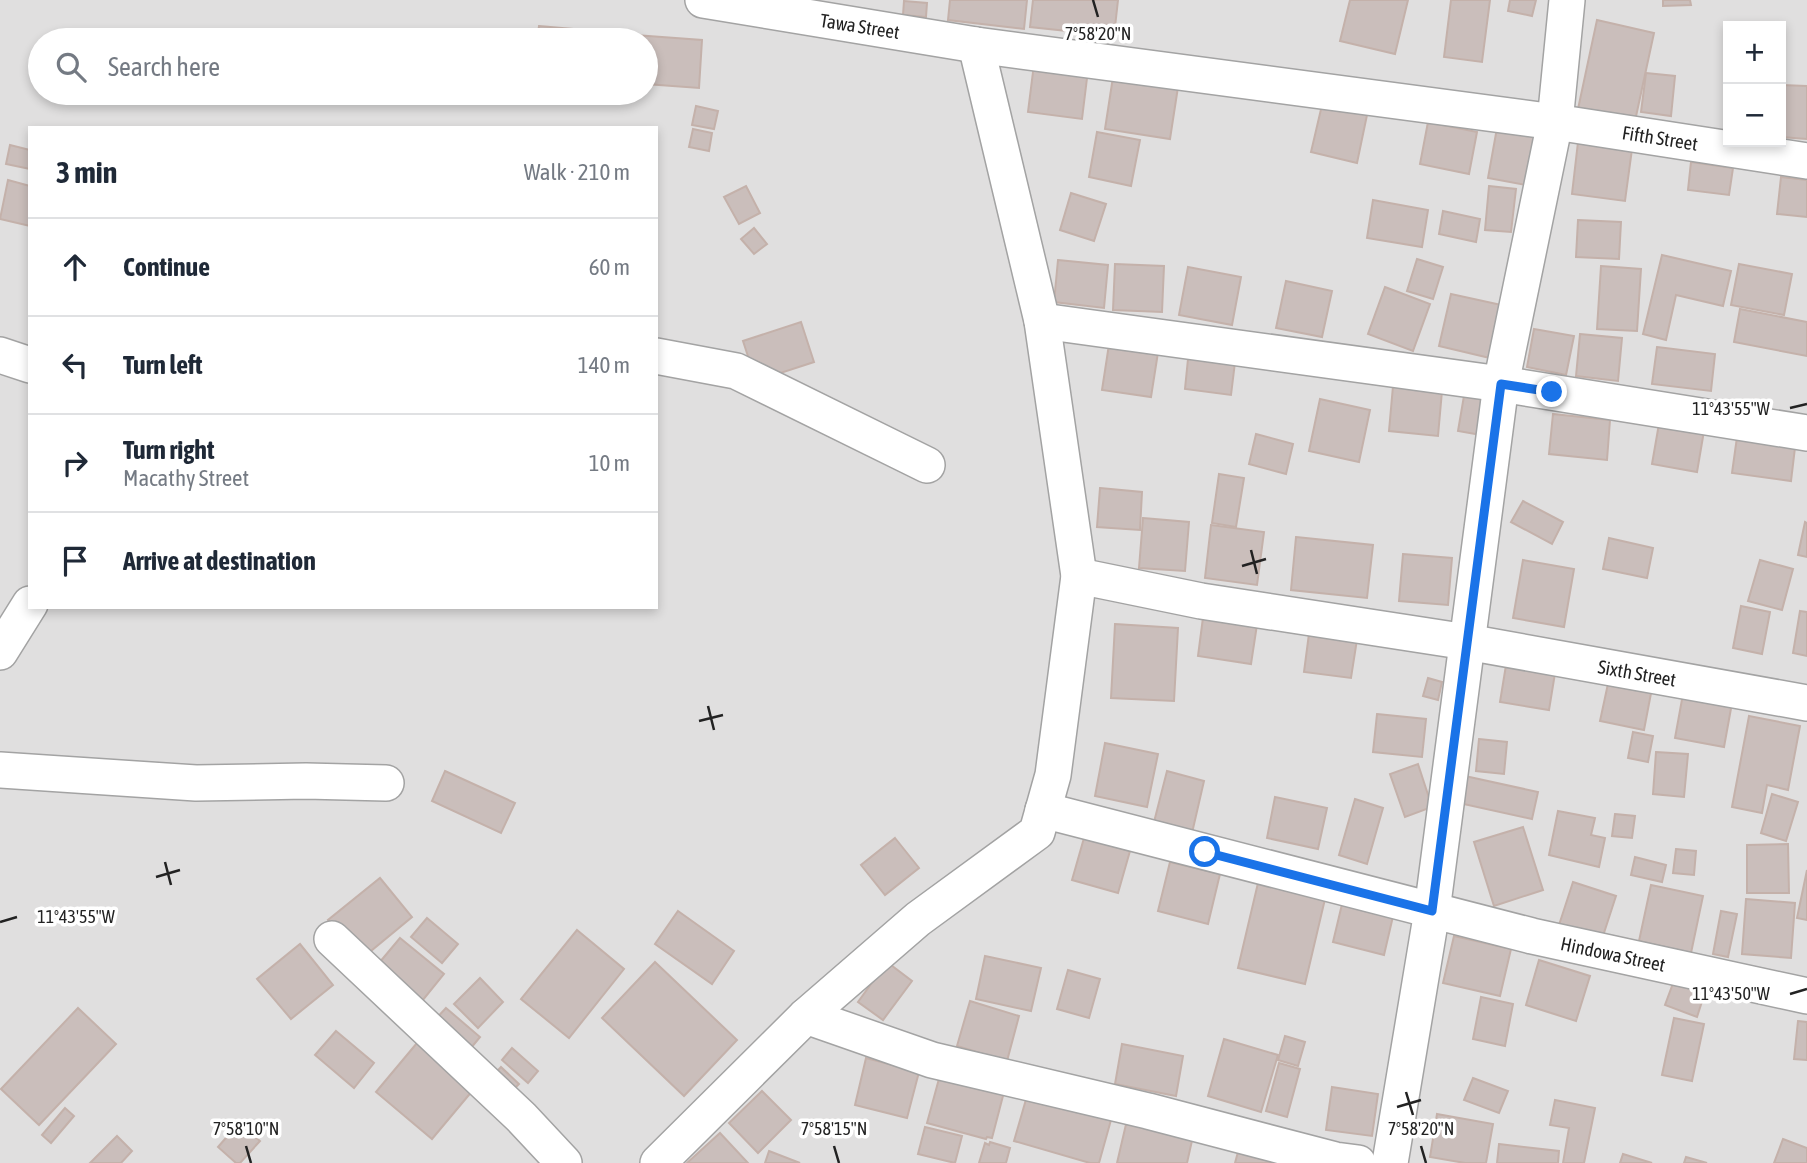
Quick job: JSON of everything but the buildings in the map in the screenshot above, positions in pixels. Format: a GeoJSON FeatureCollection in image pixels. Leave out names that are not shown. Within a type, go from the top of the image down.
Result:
{"type":"FeatureCollection","features":[{"type":"Feature","properties":{"kind":"street","name":"Tawa Street"},"geometry":{"type":"LineString","coordinates":[[703,0],[771,6],[976,45],[1555,122]]}},
{"type":"Feature","properties":{"kind":"street"},"geometry":{"type":"LineString","coordinates":[[1390,1163],[1467,642],[1501,384],[1555,122],[1567,0]]}},
{"type":"Feature","properties":{"kind":"street"},"geometry":{"type":"LineString","coordinates":[[658,1163],[806,1016],[918,919],[1037,832],[1053,775],[1079,576],[1042,321],[976,45]]}},
{"type":"Feature","properties":{"kind":"street","name":"Fifth Street"},"geometry":{"type":"LineString","coordinates":[[1555,122],[1807,161]]}},
{"type":"Feature","properties":{"kind":"street"},"geometry":{"type":"LineString","coordinates":[[1042,321],[1501,384],[1807,433]]}},
{"type":"Feature","properties":{"kind":"street"},"geometry":{"type":"LineString","coordinates":[[0,355],[28,364]]}},
{"type":"Feature","properties":{"kind":"street"},"geometry":{"type":"LineString","coordinates":[[658,355],[736,371],[927,465]]}},
{"type":"Feature","properties":{"kind":"street","name":"Sixth Street"},"geometry":{"type":"LineString","coordinates":[[1079,576],[1201,601],[1467,642],[1807,703]]}},
{"type":"Feature","properties":{"kind":"street"},"geometry":{"type":"LineString","coordinates":[[0,652],[28,607]]}},
{"type":"Feature","properties":{"kind":"street"},"geometry":{"type":"LineString","coordinates":[[0,770],[196,783],[386,783]]}},
{"type":"Feature","properties":{"kind":"street","name":"Hindowa Street"},"geometry":{"type":"LineString","coordinates":[[1043,810],[1532,936],[1807,996]]}},
{"type":"Feature","properties":{"kind":"street"},"geometry":{"type":"LineString","coordinates":[[332,939],[521,1117],[564,1163]]}},
{"type":"Feature","properties":{"kind":"street"},"geometry":{"type":"LineString","coordinates":[[806,1016],[932,1060],[1148,1111],[1335,1160],[1358,1163]]}},
{"type":"Feature","properties":{"kind":"shaded area"},"geometry":{"type":"Polygon","coordinates":[[[0,0],[1807,0],[1807,1163],[0,1163],[0,0]]]}},
{"type":"Feature","properties":{"kind":"route"},"geometry":{"type":"LineString","coordinates":[[1205,852],[1432,911],[1501,384],[1552,392]]}}]}
